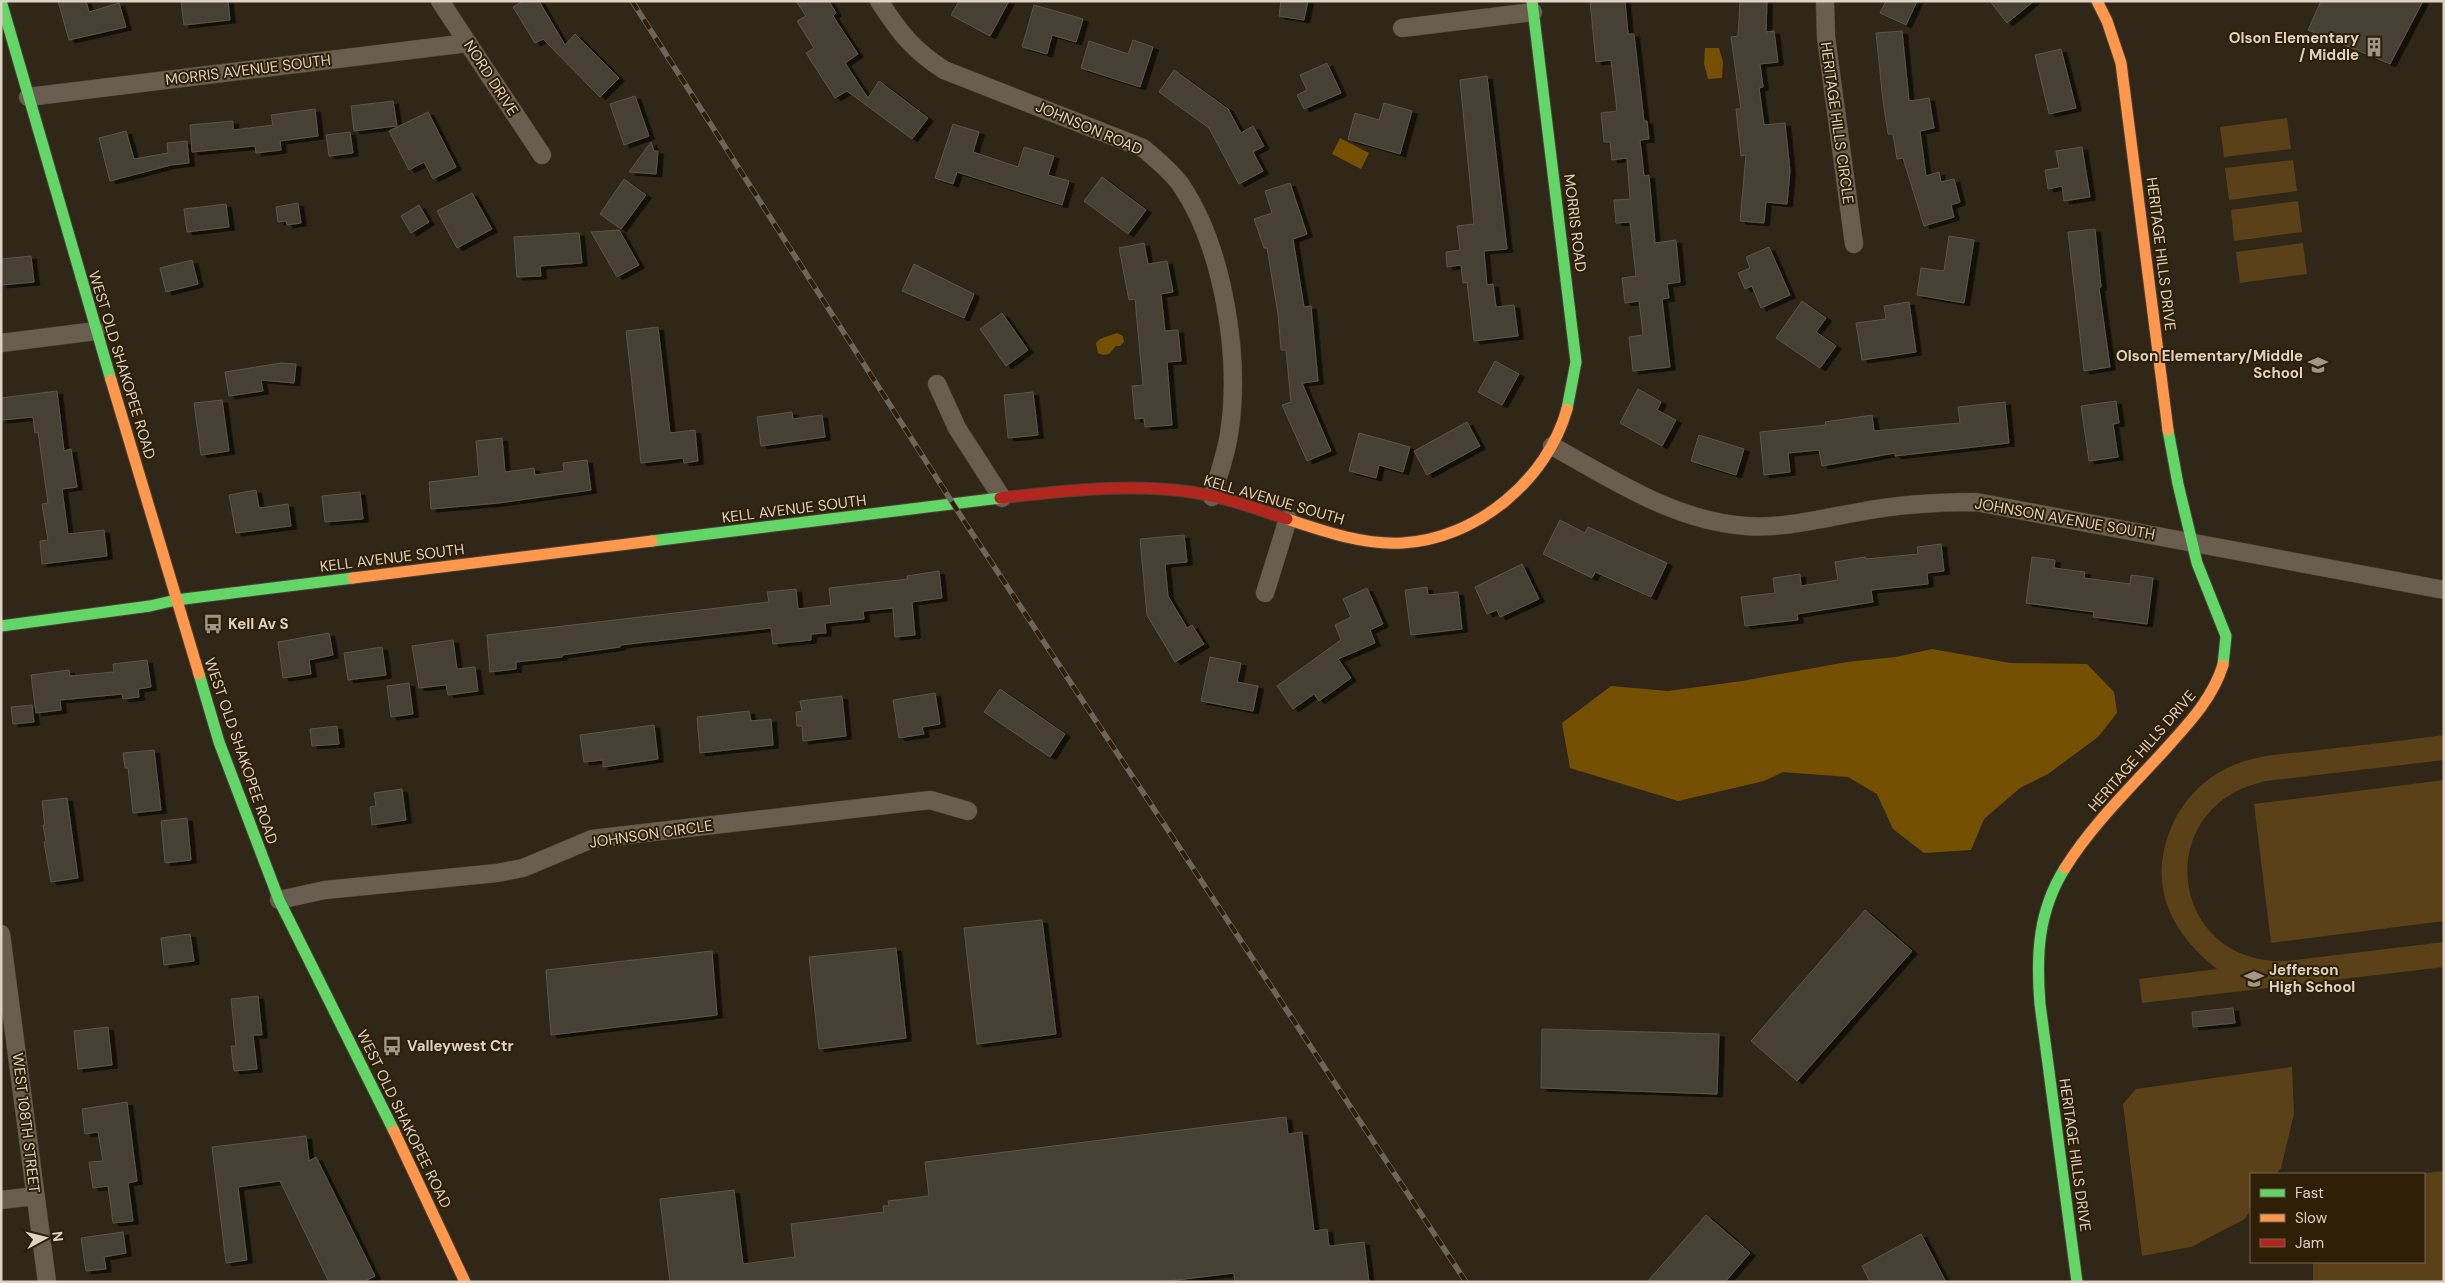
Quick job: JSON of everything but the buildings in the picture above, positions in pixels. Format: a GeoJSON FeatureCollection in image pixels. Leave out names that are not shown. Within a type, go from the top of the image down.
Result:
{"type":"FeatureCollection","features":[{"type":"Feature","properties":{"kind":"street","name":"WEST OLD SHAKOPEE ROAD"},"geometry":{"type":"LineString","coordinates":[[1,1],[7,46],[28,97],[219,742],[280,900],[403,1149],[465,1282]]}},
{"type":"Feature","properties":{"kind":"street","name":"NORD DRIVE"},"geometry":{"type":"LineString","coordinates":[[440,1],[542,155]]}},
{"type":"Feature","properties":{"kind":"street","name":"JOHNSON ROAD"},"geometry":{"type":"LineString","coordinates":[[879,1],[900,34],[920,54],[944,70],[1135,145],[1163,165],[1180,184],[1192,205],[1210,246],[1221,290],[1229,335],[1232,379],[1229,436],[1212,497]]}},
{"type":"Feature","properties":{"kind":"street","name":"HERITAGE HILLS CIRCLE"},"geometry":{"type":"LineString","coordinates":[[1825,1],[1826,37],[1854,244]]}},
{"type":"Feature","properties":{"kind":"street","name":"HERITAGE HILLS DRIVE"},"geometry":{"type":"LineString","coordinates":[[2076,1282],[2040,1004],[2037,964],[2042,924],[2054,886],[2075,852],[2196,715],[2213,692],[2223,667],[2227,640],[2203,580],[2184,515],[2171,452],[2121,63],[2107,21],[2097,1]]}},
{"type":"Feature","properties":{"kind":"street"},"geometry":{"type":"LineString","coordinates":[[1402,28],[1532,7]]}},
{"type":"Feature","properties":{"kind":"street","name":"MORRIS ROAD"},"geometry":{"type":"LineString","coordinates":[[1532,7],[1576,362],[1564,419],[1552,446]]}},
{"type":"Feature","properties":{"kind":"street","name":"MORRIS AVENUE SOUTH"},"geometry":{"type":"LineString","coordinates":[[28,97],[468,43]]}},
{"type":"Feature","properties":{"kind":"street"},"geometry":{"type":"LineString","coordinates":[[1,343],[96,331]]}},
{"type":"Feature","properties":{"kind":"street"},"geometry":{"type":"LineString","coordinates":[[937,384],[957,428],[1002,498]]}},
{"type":"Feature","properties":{"kind":"street","name":"KELL AVENUE SOUTH"},"geometry":{"type":"LineString","coordinates":[[1,626],[150,606],[176,600],[1002,498],[1100,488],[1146,487],[1212,497],[1339,535],[1374,541],[1410,542],[1444,534],[1478,522],[1507,500],[1532,475],[1552,446]]}},
{"type":"Feature","properties":{"kind":"street","name":"JOHNSON AVENUE SOUTH"},"geometry":{"type":"LineString","coordinates":[[1552,446],[1661,506],[1703,520],[1748,527],[1791,523],[1920,502],[1976,502],[2444,590]]}},
{"type":"Feature","properties":{"kind":"street"},"geometry":{"type":"LineString","coordinates":[[1266,593],[1288,519]]}},
{"type":"Feature","properties":{"kind":"street","name":"JOHNSON CIRCLE"},"geometry":{"type":"LineString","coordinates":[[280,900],[325,890],[497,873],[523,868],[592,839],[930,800],[968,811]]}},
{"type":"Feature","properties":{"kind":"street","name":"WEST 108TH STREET"},"geometry":{"type":"LineString","coordinates":[[1,934],[47,1282]]}},
{"type":"Feature","properties":{"kind":"street"},"geometry":{"type":"LineString","coordinates":[[1,1200],[36,1196]]}},
{"type":"Feature","properties":{"kind":"shaded area"},"geometry":{"type":"Polygon","coordinates":[[[1705,48],[1719,48],[1723,62],[1722,78],[1708,79],[1704,64],[1705,48]]]}},
{"type":"Feature","properties":{"kind":"shaded area"},"geometry":{"type":"Polygon","coordinates":[[[2287,118],[2291,149],[2224,157],[2220,127],[2287,118]]]}},
{"type":"Feature","properties":{"kind":"shaded area"},"geometry":{"type":"Polygon","coordinates":[[[1340,138],[1369,153],[1361,169],[1332,154],[1340,138]]]}},
{"type":"Feature","properties":{"kind":"shaded area"},"geometry":{"type":"Polygon","coordinates":[[[2293,160],[2297,191],[2229,200],[2225,168],[2293,160]]]}},
{"type":"Feature","properties":{"kind":"shaded area"},"geometry":{"type":"Polygon","coordinates":[[[2298,201],[2302,232],[2234,241],[2231,210],[2298,201]]]}},
{"type":"Feature","properties":{"kind":"shaded area"},"geometry":{"type":"Polygon","coordinates":[[[2303,243],[2307,274],[2240,283],[2236,252],[2303,243]]]}},
{"type":"Feature","properties":{"kind":"shaded area"},"geometry":{"type":"Polygon","coordinates":[[[1117,333],[1123,336],[1124,342],[1120,346],[1116,346],[1109,354],[1103,355],[1098,353],[1096,343],[1100,339],[1117,333]]]}},
{"type":"Feature","properties":{"kind":"shaded area"},"geometry":{"type":"Polygon","coordinates":[[[1932,649],[2010,663],[2087,664],[2114,692],[2117,713],[2098,737],[2048,774],[2020,788],[1984,819],[1971,850],[1924,853],[1893,829],[1877,794],[1848,777],[1783,772],[1764,781],[1678,801],[1570,768],[1562,723],[1611,686],[1668,691],[1742,681],[1847,662],[1896,657],[1932,649]]]}},
{"type":"Feature","properties":{"kind":"shaded area"},"geometry":{"type":"Polygon","coordinates":[[[2444,735],[2444,760],[2266,781],[2228,796],[2203,820],[2190,850],[2188,882],[2197,913],[2217,938],[2247,956],[2287,961],[2444,942],[2444,967],[2142,1003],[2139,979],[2217,969],[2194,948],[2176,923],[2164,895],[2162,879],[2162,863],[2170,829],[2178,814],[2199,787],[2228,767],[2255,758],[2444,735]]]}},
{"type":"Feature","properties":{"kind":"shaded area"},"geometry":{"type":"Polygon","coordinates":[[[2444,780],[2444,921],[2271,943],[2254,804],[2444,780]]]}},
{"type":"Feature","properties":{"kind":"shaded area"},"geometry":{"type":"Polygon","coordinates":[[[2292,1067],[2294,1114],[2281,1168],[2277,1173],[2250,1173],[2250,1211],[2245,1219],[2191,1247],[2142,1256],[2123,1104],[2136,1089],[2292,1067]]]}},
{"type":"Feature","properties":{"kind":"shaded area"},"geometry":{"type":"Polygon","coordinates":[[[2444,1171],[2444,1282],[2313,1282],[2313,1263],[2425,1263],[2425,1173],[2444,1171]]]}},
{"type":"Feature","properties":{"kind":"railway"},"geometry":{"type":"LineString","coordinates":[[632,1],[966,524],[1466,1282]]}},
{"type":"Feature","properties":{"kind":"traffic: fast"},"geometry":{"type":"LineString","coordinates":[[1,1],[111,380]]}},
{"type":"Feature","properties":{"kind":"traffic: fast"},"geometry":{"type":"LineString","coordinates":[[1532,1],[1576,362],[1567,409]]}},
{"type":"Feature","properties":{"kind":"traffic: fast"},"geometry":{"type":"LineString","coordinates":[[2168,430],[2178,484],[2197,563],[2226,636],[2223,665]]}},
{"type":"Feature","properties":{"kind":"traffic: fast"},"geometry":{"type":"LineString","coordinates":[[652,541],[1000,498]]}},
{"type":"Feature","properties":{"kind":"traffic: fast"},"geometry":{"type":"LineString","coordinates":[[1,626],[150,606],[176,600],[353,578]]}},
{"type":"Feature","properties":{"kind":"traffic: fast"},"geometry":{"type":"LineString","coordinates":[[199,674],[219,742],[279,900],[394,1131]]}},
{"type":"Feature","properties":{"kind":"traffic: fast"},"geometry":{"type":"LineString","coordinates":[[2065,868],[2049,900],[2044,917],[2038,968],[2040,1004],[2077,1282]]}},
{"type":"Feature","properties":{"kind":"traffic: slow"},"geometry":{"type":"LineString","coordinates":[[2097,1],[2107,21],[2121,63],[2168,430]]}},
{"type":"Feature","properties":{"kind":"traffic: slow"},"geometry":{"type":"LineString","coordinates":[[111,380],[199,674]]}},
{"type":"Feature","properties":{"kind":"traffic: slow"},"geometry":{"type":"LineString","coordinates":[[1287,519],[1343,536],[1387,543],[1430,539],[1457,530],[1482,518],[1526,482],[1543,459],[1557,435],[1567,409]]}},
{"type":"Feature","properties":{"kind":"traffic: slow"},"geometry":{"type":"LineString","coordinates":[[353,578],[652,541]]}},
{"type":"Feature","properties":{"kind":"traffic: slow"},"geometry":{"type":"LineString","coordinates":[[2065,868],[2099,822],[2198,712],[2212,690],[2223,665]]}},
{"type":"Feature","properties":{"kind":"traffic: slow"},"geometry":{"type":"LineString","coordinates":[[394,1131],[465,1282]]}},
{"type":"Feature","properties":{"kind":"traffic: jam"},"geometry":{"type":"LineString","coordinates":[[1000,498],[1096,489],[1167,489],[1215,497],[1287,519]]}},
{"type":"Feature","properties":{"kind":"place","name":"Olson Elementary / Middle"},"geometry":{"type":"Point","coordinates":[2374,47]}},
{"type":"Feature","properties":{"kind":"place","name":"Olson Elementary/Middle School"},"geometry":{"type":"Point","coordinates":[2318,365]}},
{"type":"Feature","properties":{"kind":"place","name":"Kell Av S"},"geometry":{"type":"Point","coordinates":[213,624]}},
{"type":"Feature","properties":{"kind":"place","name":"Jefferson High School"},"geometry":{"type":"Point","coordinates":[2254,979]}},
{"type":"Feature","properties":{"kind":"place","name":"Valleywest Ctr"},"geometry":{"type":"Point","coordinates":[392,1046]}}]}
